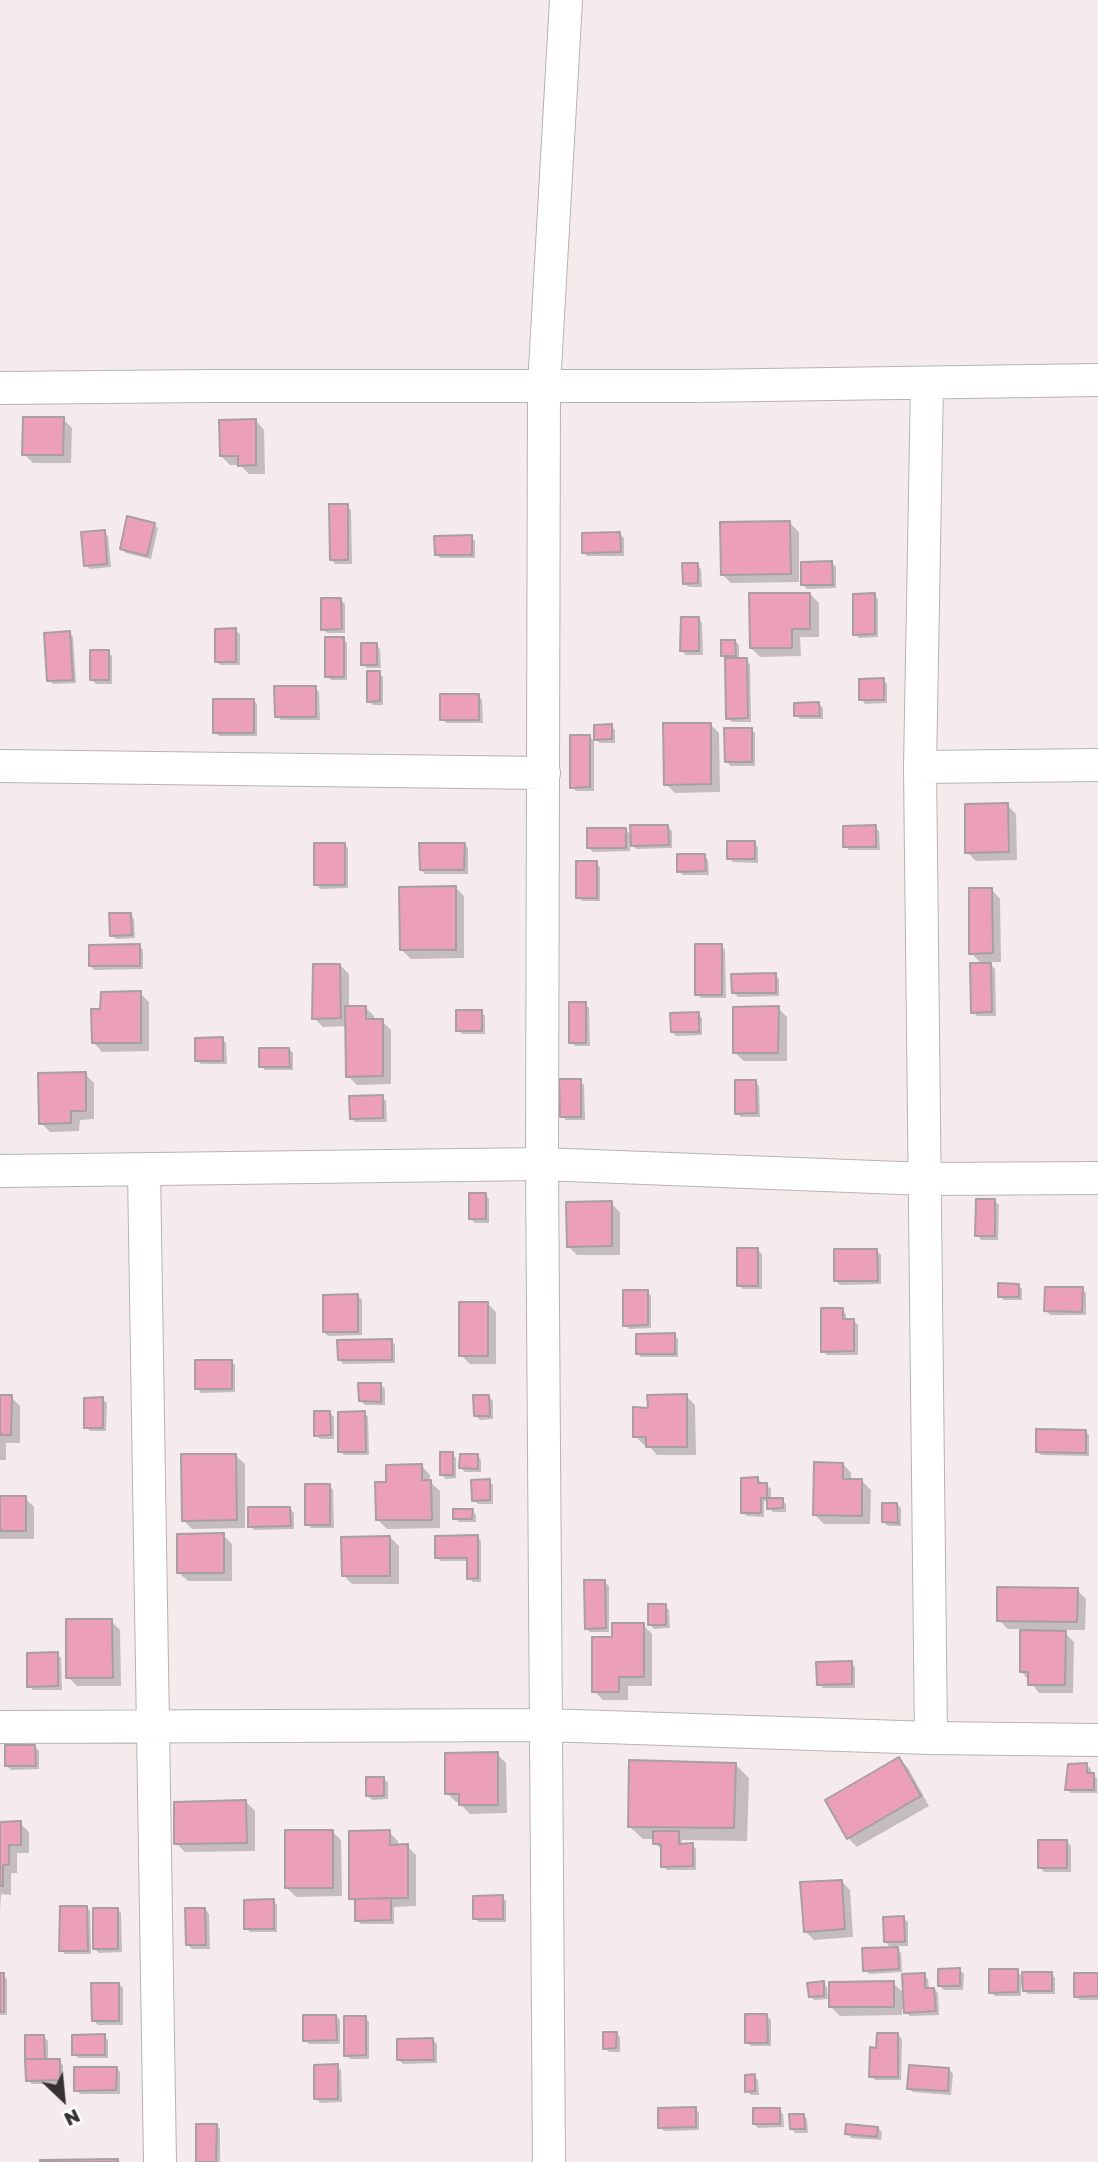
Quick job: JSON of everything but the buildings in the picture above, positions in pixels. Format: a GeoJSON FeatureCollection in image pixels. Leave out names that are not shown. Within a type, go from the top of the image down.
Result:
{"type":"FeatureCollection","features":[{"type":"Feature","properties":{"kind":"street"},"geometry":{"type":"LineString","coordinates":[[549,2162],[542,1164],[544,386],[566,0]]}},
{"type":"Feature","properties":{"kind":"street"},"geometry":{"type":"LineString","coordinates":[[0,388],[1098,380]]}},
{"type":"Feature","properties":{"kind":"street"},"geometry":{"type":"LineString","coordinates":[[927,383],[920,767],[931,1738]]}},
{"type":"Feature","properties":{"kind":"street"},"geometry":{"type":"LineString","coordinates":[[920,767],[1098,765]]}},
{"type":"Feature","properties":{"kind":"street"},"geometry":{"type":"LineString","coordinates":[[0,766],[544,773]]}},
{"type":"Feature","properties":{"kind":"street"},"geometry":{"type":"LineString","coordinates":[[0,1171],[542,1164],[926,1179],[1098,1178]]}},
{"type":"Feature","properties":{"kind":"street"},"geometry":{"type":"LineString","coordinates":[[144,1170],[160,2162]]}},
{"type":"Feature","properties":{"kind":"street"},"geometry":{"type":"LineString","coordinates":[[0,1727],[546,1725],[931,1738],[1098,1740]]}}]}
